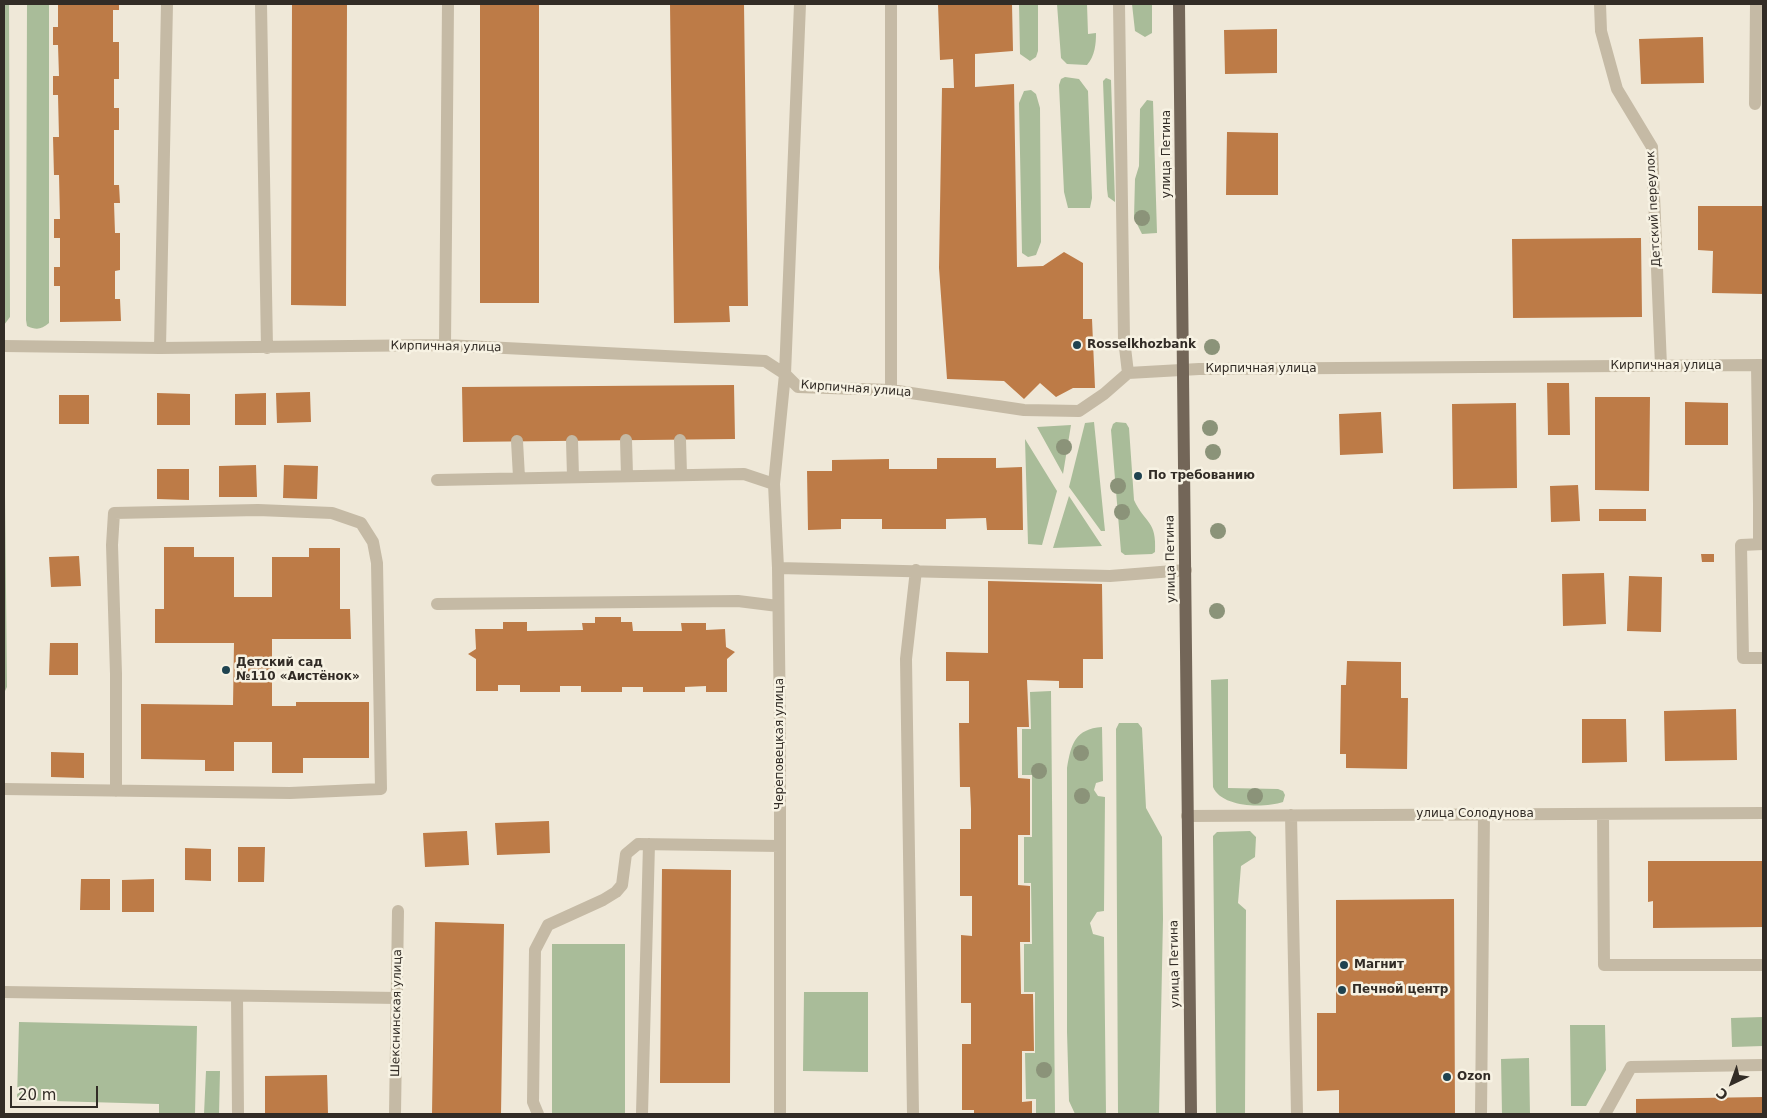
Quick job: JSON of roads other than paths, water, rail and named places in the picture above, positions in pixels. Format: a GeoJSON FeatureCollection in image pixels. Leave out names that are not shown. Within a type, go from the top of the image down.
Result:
{"type":"FeatureCollection","features":[{"type":"Feature","properties":{"kind":"main road","name":"улица Петина"},"geometry":{"type":"LineString","coordinates":[[1179,4],[1182,370],[1186,570],[1186,816],[1191,1114]]}},
{"type":"Feature","properties":{"kind":"street"},"geometry":{"type":"LineString","coordinates":[[160,348],[168,4]]}},
{"type":"Feature","properties":{"kind":"street"},"geometry":{"type":"LineString","coordinates":[[261,4],[267,348]]}},
{"type":"Feature","properties":{"kind":"street"},"geometry":{"type":"LineString","coordinates":[[445,345],[448,4]]}},
{"type":"Feature","properties":{"kind":"street","name":"Череповецкая улица"},"geometry":{"type":"LineString","coordinates":[[780,1114],[778,568],[774,484],[785,374],[800,4]]}},
{"type":"Feature","properties":{"kind":"street"},"geometry":{"type":"LineString","coordinates":[[891,4],[891,390]]}},
{"type":"Feature","properties":{"kind":"street"},"geometry":{"type":"LineString","coordinates":[[1119,4],[1124,330],[1128,373]]}},
{"type":"Feature","properties":{"kind":"street","name":"Детский переулок"},"geometry":{"type":"LineString","coordinates":[[1600,4],[1601,31],[1617,90],[1652,147],[1661,366]]}},
{"type":"Feature","properties":{"kind":"street"},"geometry":{"type":"LineString","coordinates":[[1756,4],[1756,104]]}},
{"type":"Feature","properties":{"kind":"street","name":"Кирпичная улица"},"geometry":{"type":"LineString","coordinates":[[4,346],[267,348],[445,345],[765,361],[785,374],[798,387],[891,390],[1024,410],[1079,411],[1104,394],[1128,373],[1182,370],[1760,365]]}},
{"type":"Feature","properties":{"kind":"street"},"geometry":{"type":"LineString","coordinates":[[1760,365],[1761,544],[1741,545],[1743,658],[1763,658]]}},
{"type":"Feature","properties":{"kind":"street"},"geometry":{"type":"LineString","coordinates":[[626,440],[627,475]]}},
{"type":"Feature","properties":{"kind":"street"},"geometry":{"type":"LineString","coordinates":[[680,440],[682,474]]}},
{"type":"Feature","properties":{"kind":"street"},"geometry":{"type":"LineString","coordinates":[[517,441],[518,477]]}},
{"type":"Feature","properties":{"kind":"street"},"geometry":{"type":"LineString","coordinates":[[572,441],[573,476]]}},
{"type":"Feature","properties":{"kind":"street"},"geometry":{"type":"LineString","coordinates":[[436,480],[744,474],[774,484]]}},
{"type":"Feature","properties":{"kind":"street"},"geometry":{"type":"LineString","coordinates":[[4,789],[116,791],[290,793],[381,789],[377,563],[373,542],[361,523],[332,513],[258,510],[114,513],[112,545],[116,674],[116,791]]}},
{"type":"Feature","properties":{"kind":"street"},"geometry":{"type":"LineString","coordinates":[[778,568],[1110,576],[1186,570]]}},
{"type":"Feature","properties":{"kind":"street"},"geometry":{"type":"LineString","coordinates":[[913,1114],[906,659],[916,570]]}},
{"type":"Feature","properties":{"kind":"street"},"geometry":{"type":"LineString","coordinates":[[436,604],[738,601],[778,606]]}},
{"type":"Feature","properties":{"kind":"street","name":"улица Солодунова"},"geometry":{"type":"LineString","coordinates":[[1186,816],[1763,813]]}},
{"type":"Feature","properties":{"kind":"street"},"geometry":{"type":"LineString","coordinates":[[1481,1114],[1484,814]]}},
{"type":"Feature","properties":{"kind":"street"},"geometry":{"type":"LineString","coordinates":[[1603,814],[1604,965],[1763,965]]}},
{"type":"Feature","properties":{"kind":"street"},"geometry":{"type":"LineString","coordinates":[[1291,815],[1297,1114]]}},
{"type":"Feature","properties":{"kind":"street"},"geometry":{"type":"LineString","coordinates":[[538,1114],[533,1102],[535,950],[548,925],[616,892],[622,885],[626,854],[638,844],[780,846]]}},
{"type":"Feature","properties":{"kind":"street"},"geometry":{"type":"LineString","coordinates":[[642,1114],[649,844]]}},
{"type":"Feature","properties":{"kind":"street","name":"Шекснинская улица"},"geometry":{"type":"LineString","coordinates":[[395,1114],[398,911]]}},
{"type":"Feature","properties":{"kind":"street"},"geometry":{"type":"LineString","coordinates":[[4,992],[397,998]]}},
{"type":"Feature","properties":{"kind":"street"},"geometry":{"type":"LineString","coordinates":[[237,996],[238,1114]]}},
{"type":"Feature","properties":{"kind":"street"},"geometry":{"type":"LineString","coordinates":[[1605,1114],[1631,1067],[1763,1065]]}},
{"type":"Feature","properties":{"kind":"place","name":"Rosselkhozbank"},"geometry":{"type":"Point","coordinates":[1077,345]}},
{"type":"Feature","properties":{"kind":"place","name":"По требованию"},"geometry":{"type":"Point","coordinates":[1138,476]}},
{"type":"Feature","properties":{"kind":"place","name":"Детский сад №110 «Аистёнок»"},"geometry":{"type":"Point","coordinates":[226,670]}},
{"type":"Feature","properties":{"kind":"place","name":"Магнит"},"geometry":{"type":"Point","coordinates":[1344,965]}},
{"type":"Feature","properties":{"kind":"place","name":"Печной центр"},"geometry":{"type":"Point","coordinates":[1342,990]}},
{"type":"Feature","properties":{"kind":"place","name":"Ozon"},"geometry":{"type":"Point","coordinates":[1447,1077]}}]}
